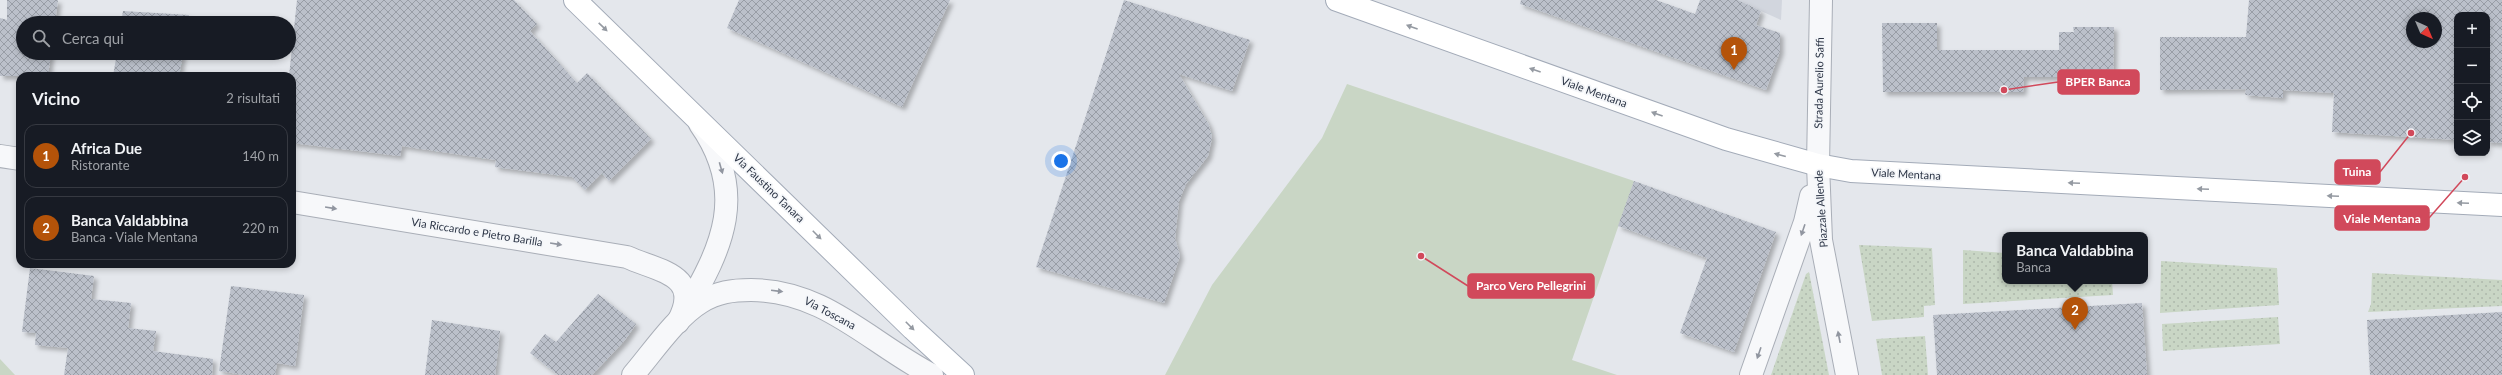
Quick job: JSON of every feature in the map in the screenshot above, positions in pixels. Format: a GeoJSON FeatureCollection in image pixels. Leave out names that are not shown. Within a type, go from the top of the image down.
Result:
{"type":"FeatureCollection","features":[{"type":"Feature","properties":{"kind":"main road","name":"Via Faustino Tanara"},"geometry":{"type":"LineString","coordinates":[[575,0],[913,329],[963,375]]}},
{"type":"Feature","properties":{"kind":"main road","name":"Viale Mentana"},"geometry":{"type":"LineString","coordinates":[[1337,0],[1726,139],[1818,165],[1851,171],[2502,205]]}},
{"type":"Feature","properties":{"kind":"street","name":"Strada Aurelio Saffi"},"geometry":{"type":"LineString","coordinates":[[1818,165],[1820,0]]}},
{"type":"Feature","properties":{"kind":"street","name":"Via Toscana"},"geometry":{"type":"LineString","coordinates":[[678,322],[701,282],[722,235],[727,216],[727,204],[718,158],[701,126],[689,110]]}},
{"type":"Feature","properties":{"kind":"street"},"geometry":{"type":"LineString","coordinates":[[0,156],[16,158]]}},
{"type":"Feature","properties":{"kind":"street","name":"Piazzale Allende"},"geometry":{"type":"LineString","coordinates":[[1751,375],[1806,222],[1818,165]]}},
{"type":"Feature","properties":{"kind":"street","name":"Piazzale Allende"},"geometry":{"type":"LineString","coordinates":[[1818,165],[1821,240],[1847,375]]}},
{"type":"Feature","properties":{"kind":"street","name":"Via Riccardo e Pietro Barilla"},"geometry":{"type":"LineString","coordinates":[[296,203],[615,254],[720,288],[751,290]]}},
{"type":"Feature","properties":{"kind":"street","name":"Via Riccardo e Pietro Barilla"},"geometry":{"type":"LineString","coordinates":[[660,268],[676,277],[683,289],[685,307],[678,322]]}},
{"type":"Feature","properties":{"kind":"street","name":"Via Toscana"},"geometry":{"type":"LineString","coordinates":[[633,375],[678,322],[700,302],[714,295],[732,290],[784,292],[821,306],[845,319],[912,365],[932,375]]}},
{"type":"Feature","properties":{"kind":"shaded area"},"geometry":{"type":"Polygon","coordinates":[[[1738,0],[1782,0],[1781,20],[1761,11],[1738,0]]]}},
{"type":"Feature","properties":{"kind":"green space"},"geometry":{"type":"Polygon","coordinates":[[[1347,84],[1634,181],[1572,360],[1617,375],[1165,375],[1212,285],[1322,138],[1347,84]]]}},
{"type":"Feature","properties":{"kind":"green space"},"geometry":{"type":"Polygon","coordinates":[[[1859,245],[1932,248],[1935,305],[1924,306],[1924,317],[1872,321],[1859,245]]]}},
{"type":"Feature","properties":{"kind":"green space"},"geometry":{"type":"Polygon","coordinates":[[[1963,250],[2002,253],[2002,284],[2112,284],[2113,295],[1963,304],[1963,250]]]}},
{"type":"Feature","properties":{"kind":"green space"},"geometry":{"type":"Polygon","coordinates":[[[2161,261],[2277,268],[2279,305],[2160,313],[2161,261]]]}},
{"type":"Feature","properties":{"kind":"green space"},"geometry":{"type":"Polygon","coordinates":[[[1809,272],[1829,375],[1771,375],[1806,274],[1809,272]]]}},
{"type":"Feature","properties":{"kind":"green space"},"geometry":{"type":"Polygon","coordinates":[[[2372,273],[2502,280],[2502,306],[2368,312],[2371,304],[2372,273]]]}},
{"type":"Feature","properties":{"kind":"green space"},"geometry":{"type":"Polygon","coordinates":[[[2278,317],[2280,344],[2163,351],[2162,324],[2278,317]]]}},
{"type":"Feature","properties":{"kind":"green space"},"geometry":{"type":"Polygon","coordinates":[[[1925,336],[1928,375],[1882,375],[1876,339],[1925,336]]]}},
{"type":"Feature","properties":{"kind":"green space"},"geometry":{"type":"Polygon","coordinates":[[[0,359],[15,375],[0,375],[0,359]]]}},
{"type":"Feature","properties":{"kind":"building"},"geometry":{"type":"Polygon","coordinates":[[[7,0],[58,0],[56,16],[16,16],[16,60],[50,60],[49,72],[16,72],[16,76],[0,76],[0,18],[7,20],[7,0]]]}},
{"type":"Feature","properties":{"kind":"building"},"geometry":{"type":"Polygon","coordinates":[[[297,0],[514,0],[537,24],[530,31],[577,83],[587,73],[651,139],[609,181],[602,173],[585,190],[572,177],[495,167],[496,160],[402,146],[400,156],[296,143],[296,72],[289,72],[291,60],[296,60],[295,16],[297,0]]]}},
{"type":"Feature","properties":{"kind":"building"},"geometry":{"type":"Polygon","coordinates":[[[739,0],[950,0],[902,107],[727,28],[739,0]]]}},
{"type":"Feature","properties":{"kind":"building"},"geometry":{"type":"Polygon","coordinates":[[[1124,0],[1250,40],[1232,91],[1179,74],[1209,125],[1212,138],[1208,156],[1186,184],[1179,201],[1175,238],[1180,256],[1164,303],[1036,267],[1124,0]]]}},
{"type":"Feature","properties":{"kind":"building"},"geometry":{"type":"Polygon","coordinates":[[[1521,0],[1656,0],[1695,14],[1700,0],[1738,0],[1761,11],[1756,25],[1780,33],[1780,51],[1766,90],[1520,4],[1521,0]]]}},
{"type":"Feature","properties":{"kind":"building"},"geometry":{"type":"Polygon","coordinates":[[[2249,0],[2502,0],[2502,143],[2490,142],[2490,12],[2454,12],[2454,140],[2332,132],[2334,93],[2283,90],[2283,98],[2245,95],[2246,89],[2160,90],[2160,37],[2246,37],[2249,0]]]}},
{"type":"Feature","properties":{"kind":"building"},"geometry":{"type":"Polygon","coordinates":[[[123,11],[189,15],[189,16],[122,16],[123,11]]]}},
{"type":"Feature","properties":{"kind":"building"},"geometry":{"type":"Polygon","coordinates":[[[1882,23],[1937,23],[1937,50],[2059,50],[2059,32],[2074,32],[2073,27],[2114,27],[2113,87],[2078,86],[2078,77],[2024,77],[2023,92],[1883,92],[1882,23]]]}},
{"type":"Feature","properties":{"kind":"building"},"geometry":{"type":"Polygon","coordinates":[[[116,60],[182,60],[180,72],[114,72],[116,60]]]}},
{"type":"Feature","properties":{"kind":"building"},"geometry":{"type":"Polygon","coordinates":[[[1634,181],[1776,232],[1734,352],[1680,333],[1707,258],[1618,226],[1634,181]]]}},
{"type":"Feature","properties":{"kind":"building"},"geometry":{"type":"Polygon","coordinates":[[[30,268],[94,276],[91,299],[131,303],[128,328],[156,331],[153,351],[213,359],[212,375],[64,375],[68,348],[35,345],[36,333],[22,332],[30,268]]]}},
{"type":"Feature","properties":{"kind":"building"},"geometry":{"type":"Polygon","coordinates":[[[231,286],[304,295],[295,366],[277,363],[275,375],[245,375],[219,371],[231,286]]]}},
{"type":"Feature","properties":{"kind":"building"},"geometry":{"type":"Polygon","coordinates":[[[598,294],[636,324],[625,340],[592,375],[558,375],[530,353],[545,334],[556,342],[598,294]]]}},
{"type":"Feature","properties":{"kind":"building"},"geometry":{"type":"Polygon","coordinates":[[[2142,303],[2147,375],[1937,375],[1933,315],[2142,303]]]}},
{"type":"Feature","properties":{"kind":"building"},"geometry":{"type":"Polygon","coordinates":[[[2502,312],[2502,375],[2370,375],[2367,320],[2502,312]]]}},
{"type":"Feature","properties":{"kind":"building"},"geometry":{"type":"Polygon","coordinates":[[[432,320],[500,331],[495,375],[425,375],[432,320]]]}},
{"type":"Feature","properties":{"kind":"place","name":"Africa Due"},"geometry":{"type":"Point","coordinates":[1734,70]}},
{"type":"Feature","properties":{"kind":"place","name":"BPER Banca"},"geometry":{"type":"Point","coordinates":[2004,90]}},
{"type":"Feature","properties":{"kind":"place","name":"Tuina"},"geometry":{"type":"Point","coordinates":[2411,133]}},
{"type":"Feature","properties":{"kind":"place","name":"Viale Mentana"},"geometry":{"type":"Point","coordinates":[2465,177]}},
{"type":"Feature","properties":{"kind":"place","name":"Parco Vero Pellegrini"},"geometry":{"type":"Point","coordinates":[1421,256]}},
{"type":"Feature","properties":{"kind":"place","name":"Banca Valdabbina"},"geometry":{"type":"Point","coordinates":[2075,330]}}]}
